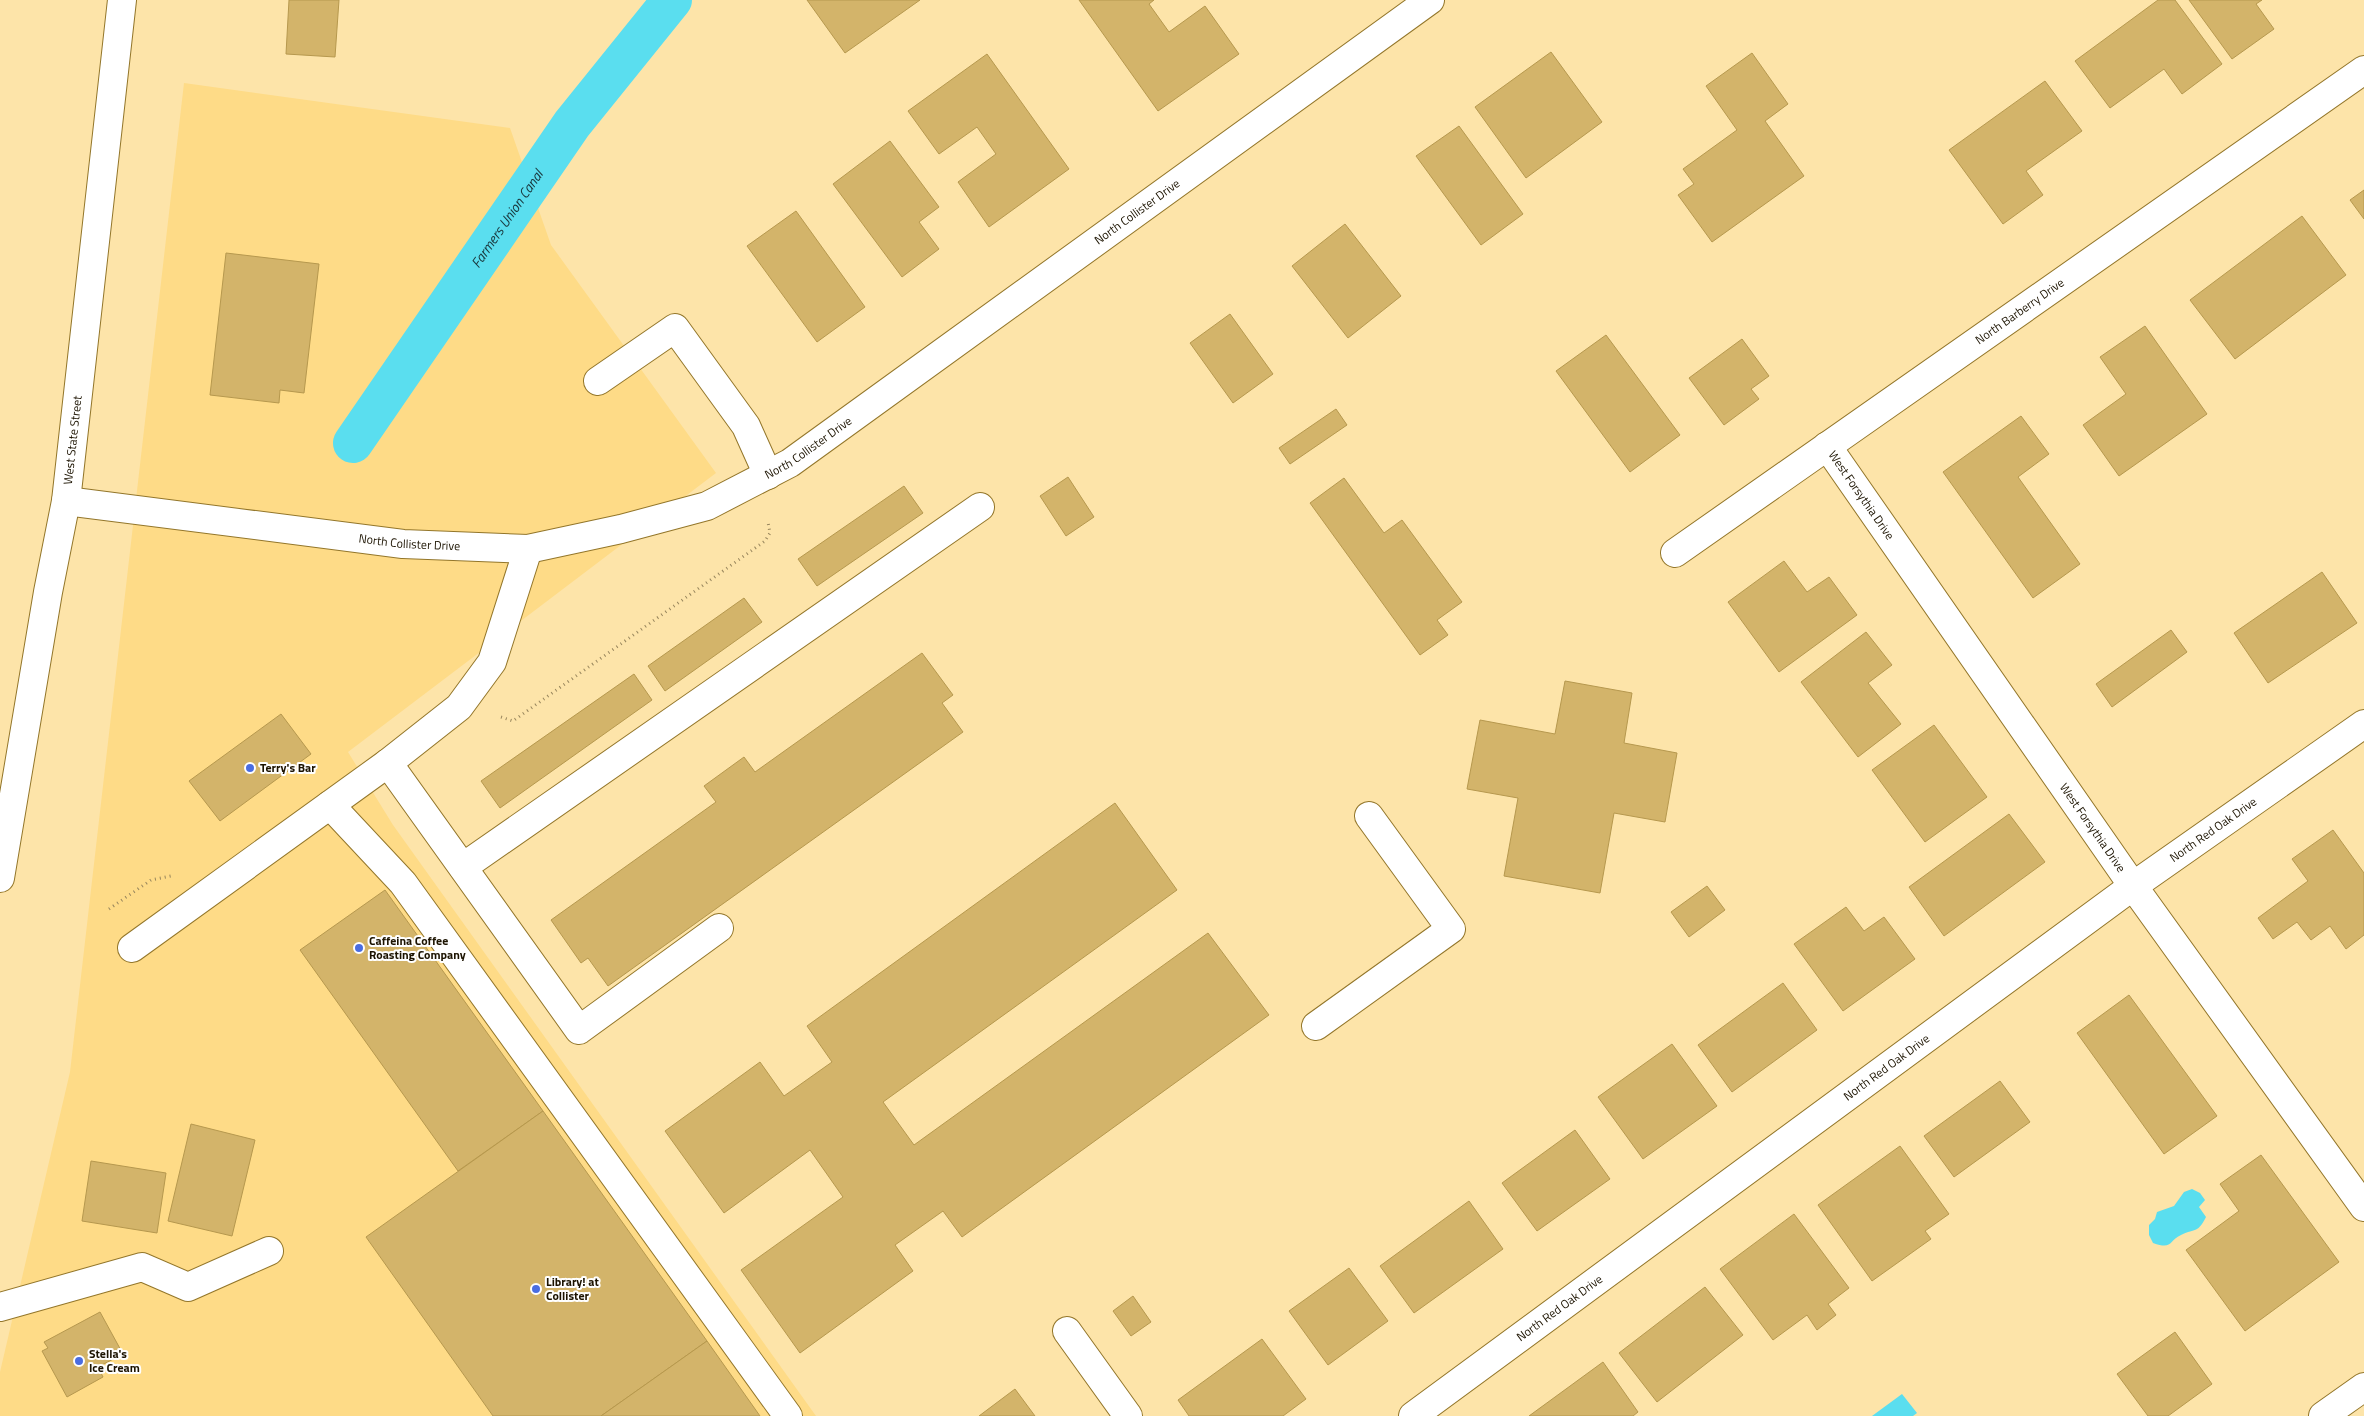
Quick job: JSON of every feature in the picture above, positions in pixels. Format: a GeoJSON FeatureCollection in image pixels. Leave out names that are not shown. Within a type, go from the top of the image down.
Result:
{"type":"FeatureCollection","features":[{"type":"Feature","properties":{"kind":"street","name":"West State Street"},"geometry":{"type":"LineString","coordinates":[[0,878],[48,592],[66,501],[122,0]]}},
{"type":"Feature","properties":{"kind":"street","name":"North Collister Drive"},"geometry":{"type":"LineString","coordinates":[[66,501],[403,544],[528,549],[621,529],[707,506],[790,463],[1430,0]]}},
{"type":"Feature","properties":{"kind":"street","name":"North Barberry Drive"},"geometry":{"type":"LineString","coordinates":[[1675,553],[2364,70]]}},
{"type":"Feature","properties":{"kind":"street"},"geometry":{"type":"LineString","coordinates":[[598,381],[675,328],[746,426],[768,475]]}},
{"type":"Feature","properties":{"kind":"street","name":"West Forsythia Drive"},"geometry":{"type":"LineString","coordinates":[[1827,446],[2133,886],[2364,1207]]}},
{"type":"Feature","properties":{"kind":"street"},"geometry":{"type":"LineString","coordinates":[[463,867],[980,507]]}},
{"type":"Feature","properties":{"kind":"street"},"geometry":{"type":"LineString","coordinates":[[132,948],[388,763],[459,707],[492,662],[528,549]]}},
{"type":"Feature","properties":{"kind":"street","name":"North Red Oak Drive"},"geometry":{"type":"LineString","coordinates":[[1413,1416],[2133,886],[2364,724]]}},
{"type":"Feature","properties":{"kind":"street"},"geometry":{"type":"LineString","coordinates":[[388,763],[579,1030],[719,928]]}},
{"type":"Feature","properties":{"kind":"street"},"geometry":{"type":"LineString","coordinates":[[330,805],[403,883],[788,1416]]}},
{"type":"Feature","properties":{"kind":"street"},"geometry":{"type":"LineString","coordinates":[[1316,1026],[1451,929],[1369,816]]}},
{"type":"Feature","properties":{"kind":"street"},"geometry":{"type":"LineString","coordinates":[[0,1307],[142,1267],[188,1287],[269,1251]]}},
{"type":"Feature","properties":{"kind":"street"},"geometry":{"type":"LineString","coordinates":[[1067,1331],[1128,1416]]}},
{"type":"Feature","properties":{"kind":"street"},"geometry":{"type":"LineString","coordinates":[[2323,1416],[2364,1387]]}},
{"type":"Feature","properties":{"kind":"path"},"geometry":{"type":"LineString","coordinates":[[501,717],[513,721],[765,541],[770,533],[768,522]]}},
{"type":"Feature","properties":{"kind":"path"},"geometry":{"type":"LineString","coordinates":[[109,910],[151,880],[171,876]]}},
{"type":"Feature","properties":{"kind":"shaded area"},"geometry":{"type":"Polygon","coordinates":[[[184,83],[510,128],[551,245],[716,473],[348,752],[393,825],[816,1416],[0,1416],[0,1372],[70,1072],[184,83]]]}},
{"type":"Feature","properties":{"kind":"water"},"geometry":{"type":"Polygon","coordinates":[[[2192,1189],[2200,1193],[2205,1200],[2199,1207],[2206,1217],[2201,1226],[2177,1237],[2170,1244],[2164,1246],[2153,1243],[2149,1235],[2149,1225],[2155,1219],[2157,1212],[2174,1206],[2184,1192],[2192,1189]]]}},
{"type":"Feature","properties":{"kind":"water"},"geometry":{"type":"Polygon","coordinates":[[[1902,1394],[1917,1413],[1913,1416],[1872,1416],[1902,1394]]]}},
{"type":"Feature","properties":{"kind":"building"},"geometry":{"type":"Polygon","coordinates":[[[289,0],[339,0],[335,57],[286,54],[289,0]]]}},
{"type":"Feature","properties":{"kind":"building"},"geometry":{"type":"Polygon","coordinates":[[[807,0],[920,0],[845,53],[807,0]]]}},
{"type":"Feature","properties":{"kind":"building"},"geometry":{"type":"Polygon","coordinates":[[[1079,0],[1154,0],[1149,4],[1169,32],[1205,6],[1239,54],[1158,111],[1079,0]]]}},
{"type":"Feature","properties":{"kind":"building"},"geometry":{"type":"Polygon","coordinates":[[[2158,0],[2175,0],[2222,64],[2182,94],[2164,69],[2110,108],[2075,61],[2158,0]]]}},
{"type":"Feature","properties":{"kind":"building"},"geometry":{"type":"Polygon","coordinates":[[[2189,0],[2262,0],[2256,4],[2274,29],[2232,59],[2189,0]]]}},
{"type":"Feature","properties":{"kind":"building"},"geometry":{"type":"Polygon","coordinates":[[[1551,52],[1602,122],[1526,178],[1475,107],[1551,52]]]}},
{"type":"Feature","properties":{"kind":"building"},"geometry":{"type":"Polygon","coordinates":[[[1752,53],[1788,104],[1765,121],[1804,176],[1712,242],[1678,195],[1694,184],[1683,169],[1737,130],[1706,86],[1752,53]]]}},
{"type":"Feature","properties":{"kind":"building"},"geometry":{"type":"Polygon","coordinates":[[[987,54],[1069,169],[989,227],[958,182],[996,154],[977,127],[939,154],[908,111],[987,54]]]}},
{"type":"Feature","properties":{"kind":"building"},"geometry":{"type":"Polygon","coordinates":[[[2045,81],[2082,131],[2026,171],[2043,195],[2003,224],[1949,150],[2045,81]]]}},
{"type":"Feature","properties":{"kind":"building"},"geometry":{"type":"Polygon","coordinates":[[[1459,126],[1523,214],[1481,245],[1416,156],[1459,126]]]}},
{"type":"Feature","properties":{"kind":"building"},"geometry":{"type":"Polygon","coordinates":[[[890,141],[939,207],[919,222],[939,249],[902,277],[833,184],[890,141]]]}},
{"type":"Feature","properties":{"kind":"building"},"geometry":{"type":"Polygon","coordinates":[[[2364,190],[2364,219],[2350,200],[2364,190]]]}},
{"type":"Feature","properties":{"kind":"building"},"geometry":{"type":"Polygon","coordinates":[[[796,211],[865,307],[817,342],[747,246],[796,211]]]}},
{"type":"Feature","properties":{"kind":"building"},"geometry":{"type":"Polygon","coordinates":[[[2302,216],[2346,275],[2235,359],[2190,300],[2302,216]]]}},
{"type":"Feature","properties":{"kind":"building"},"geometry":{"type":"Polygon","coordinates":[[[1345,224],[1401,296],[1348,338],[1292,266],[1345,224]]]}},
{"type":"Feature","properties":{"kind":"building"},"geometry":{"type":"Polygon","coordinates":[[[226,253],[319,264],[304,393],[280,390],[279,403],[210,395],[226,253]]]}},
{"type":"Feature","properties":{"kind":"building"},"geometry":{"type":"Polygon","coordinates":[[[1230,314],[1273,374],[1233,403],[1190,343],[1230,314]]]}},
{"type":"Feature","properties":{"kind":"building"},"geometry":{"type":"Polygon","coordinates":[[[2145,326],[2207,414],[2119,476],[2083,425],[2126,394],[2100,357],[2145,326]]]}},
{"type":"Feature","properties":{"kind":"building"},"geometry":{"type":"Polygon","coordinates":[[[1606,335],[1680,435],[1630,472],[1556,371],[1606,335]]]}},
{"type":"Feature","properties":{"kind":"building"},"geometry":{"type":"Polygon","coordinates":[[[1742,339],[1769,376],[1751,389],[1759,399],[1724,425],[1689,378],[1742,339]]]}},
{"type":"Feature","properties":{"kind":"building"},"geometry":{"type":"Polygon","coordinates":[[[1336,409],[1347,425],[1290,464],[1279,448],[1336,409]]]}},
{"type":"Feature","properties":{"kind":"building"},"geometry":{"type":"Polygon","coordinates":[[[2021,416],[2049,454],[2018,477],[2080,564],[2033,598],[1943,472],[2021,416]]]}},
{"type":"Feature","properties":{"kind":"building"},"geometry":{"type":"Polygon","coordinates":[[[1068,477],[1094,517],[1066,536],[1040,496],[1068,477]]]}},
{"type":"Feature","properties":{"kind":"building"},"geometry":{"type":"Polygon","coordinates":[[[1344,478],[1384,533],[1402,520],[1462,602],[1437,620],[1448,635],[1420,655],[1310,503],[1344,478]]]}},
{"type":"Feature","properties":{"kind":"building"},"geometry":{"type":"Polygon","coordinates":[[[904,486],[923,513],[817,586],[798,559],[904,486]]]}},
{"type":"Feature","properties":{"kind":"building"},"geometry":{"type":"Polygon","coordinates":[[[1784,561],[1807,592],[1829,577],[1857,615],[1779,672],[1728,602],[1784,561]]]}},
{"type":"Feature","properties":{"kind":"building"},"geometry":{"type":"Polygon","coordinates":[[[2322,572],[2357,623],[2268,683],[2234,633],[2322,572]]]}},
{"type":"Feature","properties":{"kind":"building"},"geometry":{"type":"Polygon","coordinates":[[[744,598],[762,622],[665,691],[648,666],[744,598]]]}},
{"type":"Feature","properties":{"kind":"building"},"geometry":{"type":"Polygon","coordinates":[[[2171,630],[2187,652],[2112,707],[2096,684],[2171,630]]]}},
{"type":"Feature","properties":{"kind":"building"},"geometry":{"type":"Polygon","coordinates":[[[1866,632],[1892,665],[1868,683],[1901,724],[1858,757],[1801,682],[1866,632]]]}},
{"type":"Feature","properties":{"kind":"building"},"geometry":{"type":"Polygon","coordinates":[[[922,653],[953,695],[942,703],[963,732],[608,986],[588,958],[581,963],[551,920],[716,802],[704,786],[744,757],[755,772],[922,653]]]}},
{"type":"Feature","properties":{"kind":"building"},"geometry":{"type":"Polygon","coordinates":[[[634,674],[652,700],[500,808],[481,781],[634,674]]]}},
{"type":"Feature","properties":{"kind":"building"},"geometry":{"type":"Polygon","coordinates":[[[1565,681],[1632,693],[1624,743],[1677,753],[1665,822],[1614,813],[1600,893],[1504,876],[1518,798],[1467,789],[1480,720],[1555,734],[1565,681]]]}},
{"type":"Feature","properties":{"kind":"building","name":"Terry's Bar"},"geometry":{"type":"Polygon","coordinates":[[[281,714],[311,754],[220,821],[189,781],[281,714]]]}},
{"type":"Feature","properties":{"kind":"building"},"geometry":{"type":"Polygon","coordinates":[[[1934,725],[1987,797],[1925,842],[1872,770],[1934,725]]]}},
{"type":"Feature","properties":{"kind":"building"},"geometry":{"type":"Polygon","coordinates":[[[1115,803],[1177,890],[883,1102],[914,1145],[1208,933],[1269,1015],[962,1237],[943,1211],[895,1245],[913,1271],[800,1353],[741,1270],[843,1197],[810,1150],[724,1213],[665,1131],[760,1062],[784,1096],[832,1062],[807,1026],[1115,803]]]}},
{"type":"Feature","properties":{"kind":"building"},"geometry":{"type":"Polygon","coordinates":[[[2009,814],[2045,862],[1944,936],[1909,887],[2009,814]]]}},
{"type":"Feature","properties":{"kind":"building"},"geometry":{"type":"Polygon","coordinates":[[[2333,830],[2364,873],[2364,935],[2346,949],[2330,926],[2311,940],[2297,922],[2273,939],[2258,918],[2308,881],[2292,859],[2333,830]]]}},
{"type":"Feature","properties":{"kind":"building"},"geometry":{"type":"Polygon","coordinates":[[[1707,886],[1725,910],[1689,937],[1671,912],[1707,886]]]}},
{"type":"Feature","properties":{"kind":"building"},"geometry":{"type":"Polygon","coordinates":[[[385,890],[543,1111],[458,1171],[300,950],[385,890]]]}},
{"type":"Feature","properties":{"kind":"building"},"geometry":{"type":"Polygon","coordinates":[[[1846,907],[1864,931],[1884,917],[1915,959],[1843,1011],[1794,944],[1846,907]]]}},
{"type":"Feature","properties":{"kind":"building"},"geometry":{"type":"Polygon","coordinates":[[[1783,983],[1817,1030],[1732,1092],[1698,1045],[1783,983]]]}},
{"type":"Feature","properties":{"kind":"building"},"geometry":{"type":"Polygon","coordinates":[[[2129,995],[2217,1116],[2164,1154],[2077,1033],[2129,995]]]}},
{"type":"Feature","properties":{"kind":"building"},"geometry":{"type":"Polygon","coordinates":[[[1672,1044],[1717,1106],[1643,1159],[1598,1097],[1672,1044]]]}},
{"type":"Feature","properties":{"kind":"building"},"geometry":{"type":"Polygon","coordinates":[[[2000,1081],[2030,1122],[1954,1177],[1924,1136],[2000,1081]]]}},
{"type":"Feature","properties":{"kind":"building","name":"Library! at Collister"},"geometry":{"type":"Polygon","coordinates":[[[543,1111],[707,1341],[601,1416],[493,1416],[366,1237],[543,1111]]]}},
{"type":"Feature","properties":{"kind":"building"},"geometry":{"type":"Polygon","coordinates":[[[191,1124],[255,1140],[232,1236],[168,1221],[191,1124]]]}},
{"type":"Feature","properties":{"kind":"building"},"geometry":{"type":"Polygon","coordinates":[[[1575,1130],[1610,1179],[1537,1231],[1502,1183],[1575,1130]]]}},
{"type":"Feature","properties":{"kind":"building"},"geometry":{"type":"Polygon","coordinates":[[[1900,1146],[1949,1214],[1925,1231],[1931,1239],[1872,1281],[1818,1205],[1900,1146]]]}},
{"type":"Feature","properties":{"kind":"building"},"geometry":{"type":"Polygon","coordinates":[[[2261,1155],[2339,1262],[2245,1331],[2186,1250],[2239,1211],[2220,1184],[2261,1155]]]}},
{"type":"Feature","properties":{"kind":"building"},"geometry":{"type":"Polygon","coordinates":[[[91,1161],[166,1173],[157,1233],[82,1221],[91,1161]]]}},
{"type":"Feature","properties":{"kind":"building"},"geometry":{"type":"Polygon","coordinates":[[[1469,1201],[1503,1249],[1414,1313],[1380,1266],[1469,1201]]]}},
{"type":"Feature","properties":{"kind":"building"},"geometry":{"type":"Polygon","coordinates":[[[1794,1214],[1849,1288],[1828,1304],[1836,1315],[1817,1330],[1807,1315],[1773,1340],[1720,1269],[1794,1214]]]}},
{"type":"Feature","properties":{"kind":"building"},"geometry":{"type":"Polygon","coordinates":[[[1349,1268],[1388,1321],[1328,1365],[1289,1311],[1349,1268]]]}},
{"type":"Feature","properties":{"kind":"building"},"geometry":{"type":"Polygon","coordinates":[[[1705,1287],[1743,1335],[1657,1402],[1619,1353],[1705,1287]]]}},
{"type":"Feature","properties":{"kind":"building"},"geometry":{"type":"Polygon","coordinates":[[[1133,1296],[1151,1322],[1131,1336],[1113,1311],[1133,1296]]]}},
{"type":"Feature","properties":{"kind":"building","name":"Stella's Ice Cream"},"geometry":{"type":"Polygon","coordinates":[[[100,1312],[123,1354],[98,1367],[103,1377],[67,1397],[42,1351],[48,1348],[44,1342],[100,1312]]]}},
{"type":"Feature","properties":{"kind":"building"},"geometry":{"type":"Polygon","coordinates":[[[2175,1332],[2212,1384],[2168,1416],[2148,1416],[2117,1374],[2175,1332]]]}},
{"type":"Feature","properties":{"kind":"building"},"geometry":{"type":"Polygon","coordinates":[[[1262,1339],[1306,1399],[1283,1416],[1189,1416],[1178,1400],[1262,1339]]]}},
{"type":"Feature","properties":{"kind":"building"},"geometry":{"type":"Polygon","coordinates":[[[707,1341],[760,1416],[601,1416],[707,1341]]]}},
{"type":"Feature","properties":{"kind":"building"},"geometry":{"type":"Polygon","coordinates":[[[1603,1362],[1638,1412],[1633,1416],[1529,1416],[1603,1362]]]}},
{"type":"Feature","properties":{"kind":"building"},"geometry":{"type":"Polygon","coordinates":[[[1015,1389],[1035,1416],[979,1416],[1015,1389]]]}},
{"type":"Feature","properties":{"kind":"waterway","name":"Farmers Union Canal"},"geometry":{"type":"LineString","coordinates":[[353,443],[572,124],[672,0]]}},
{"type":"Feature","properties":{"kind":"place","name":"Terry's Bar"},"geometry":{"type":"Point","coordinates":[250,768]}},
{"type":"Feature","properties":{"kind":"place","name":"Caffeina Coffee Roasting Company"},"geometry":{"type":"Point","coordinates":[359,948]}},
{"type":"Feature","properties":{"kind":"place","name":"Library! at Collister"},"geometry":{"type":"Point","coordinates":[536,1289]}},
{"type":"Feature","properties":{"kind":"place","name":"Stella's Ice Cream"},"geometry":{"type":"Point","coordinates":[79,1361]}}]}
